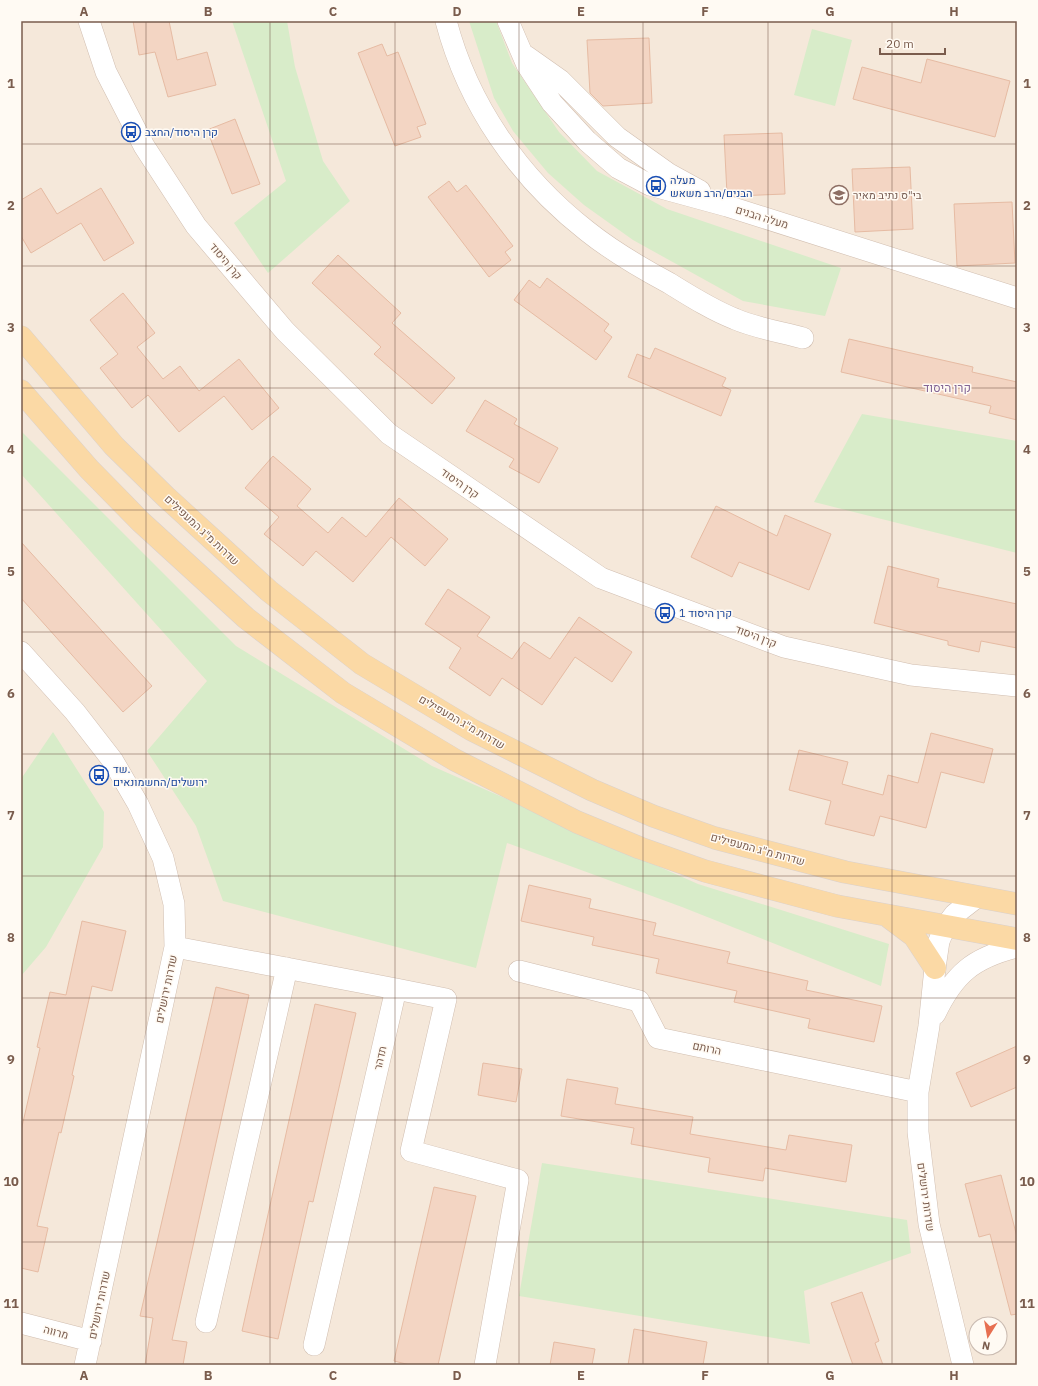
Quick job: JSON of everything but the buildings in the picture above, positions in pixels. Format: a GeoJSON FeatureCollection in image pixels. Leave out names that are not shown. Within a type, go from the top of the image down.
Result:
{"type":"FeatureCollection","features":[{"type":"Feature","properties":{"kind":"main road","name":"שדרות מ\"ג המעפילים"},"geometry":{"type":"LineString","coordinates":[[21,338],[114,446],[166,497],[269,591],[362,664],[472,730],[592,790],[653,816],[715,838],[845,872],[1017,904]]}},
{"type":"Feature","properties":{"kind":"main road"},"geometry":{"type":"LineString","coordinates":[[21,391],[89,469],[141,522],[246,618],[343,692],[455,760],[577,822],[640,848],[705,871],[837,906],[1017,939]]}},
{"type":"Feature","properties":{"kind":"main road"},"geometry":{"type":"LineString","coordinates":[[888,916],[914,936],[935,968]]}},
{"type":"Feature","properties":{"kind":"street","name":"קרן היסוד"},"geometry":{"type":"LineString","coordinates":[[90,21],[106,72],[144,146],[196,226],[285,331],[389,434],[601,578],[784,647],[911,675],[1017,686]]}},
{"type":"Feature","properties":{"kind":"street"},"geometry":{"type":"LineString","coordinates":[[446,21],[453,48],[474,96],[502,142],[536,184],[563,211],[588,232],[641,268],[705,304],[736,320],[803,338]]}},
{"type":"Feature","properties":{"kind":"street","name":"מעלה הבנים"},"geometry":{"type":"LineString","coordinates":[[508,21],[527,65],[552,103],[587,141],[618,168],[650,185],[727,206],[1017,298]]}},
{"type":"Feature","properties":{"kind":"street","name":"שדרות ירושלים"},"geometry":{"type":"LineString","coordinates":[[21,652],[75,712],[113,761],[138,804],[163,858],[174,904],[175,947],[86,1365]]}},
{"type":"Feature","properties":{"kind":"street","name":"שדרות ירושלים"},"geometry":{"type":"LineString","coordinates":[[963,1365],[929,1224],[918,1132],[918,1092],[929,1026],[939,941],[945,927],[955,914],[977,897]]}},
{"type":"Feature","properties":{"kind":"street"},"geometry":{"type":"LineString","coordinates":[[175,947],[446,999],[411,1152],[518,1180],[485,1365]]}},
{"type":"Feature","properties":{"kind":"street","name":"שדרות ירושלים"},"geometry":{"type":"LineString","coordinates":[[929,1026],[944,994],[958,975],[977,962],[1000,951],[1017,947]]}},
{"type":"Feature","properties":{"kind":"street"},"geometry":{"type":"LineString","coordinates":[[206,1322],[287,968]]}},
{"type":"Feature","properties":{"kind":"street","name":"הרותם"},"geometry":{"type":"LineString","coordinates":[[519,971],[639,1001],[658,1038],[918,1092]]}},
{"type":"Feature","properties":{"kind":"street","name":"תדהר"},"geometry":{"type":"LineString","coordinates":[[314,1345],[396,989]]}},
{"type":"Feature","properties":{"kind":"street","name":"מרווה"},"geometry":{"type":"LineString","coordinates":[[21,1323],[91,1341]]}},
{"type":"Feature","properties":{"kind":"shaded area"},"geometry":{"type":"Polygon","coordinates":[[[21,21],[1017,21],[1017,1365],[21,1365],[21,21]]]}},
{"type":"Feature","properties":{"kind":"green space"},"geometry":{"type":"Polygon","coordinates":[[[232,21],[287,21],[295,67],[323,161],[350,201],[268,273],[234,223],[286,181],[232,21]]]}},
{"type":"Feature","properties":{"kind":"green space"},"geometry":{"type":"Polygon","coordinates":[[[469,21],[496,21],[512,63],[559,132],[597,171],[667,209],[841,268],[825,316],[743,301],[633,240],[584,205],[548,173],[513,131],[494,98],[469,21]]]}},
{"type":"Feature","properties":{"kind":"green space"},"geometry":{"type":"Polygon","coordinates":[[[812,29],[852,40],[835,106],[794,95],[812,29]]]}},
{"type":"Feature","properties":{"kind":"green space"},"geometry":{"type":"Polygon","coordinates":[[[862,414],[1017,441],[1017,553],[814,502],[862,414]]]}},
{"type":"Feature","properties":{"kind":"green space"},"geometry":{"type":"Polygon","coordinates":[[[21,431],[236,646],[432,766],[698,884],[889,944],[881,986],[682,907],[507,843],[476,968],[223,901],[196,826],[147,751],[207,681],[21,474],[21,431]]]}},
{"type":"Feature","properties":{"kind":"green space"},"geometry":{"type":"Polygon","coordinates":[[[53,732],[104,812],[103,847],[46,947],[21,976],[21,779],[53,732]]]}},
{"type":"Feature","properties":{"kind":"green space"},"geometry":{"type":"Polygon","coordinates":[[[542,1163],[907,1220],[911,1253],[804,1291],[810,1344],[519,1296],[542,1163]]]}},
{"type":"Feature","properties":{"kind":"place","name":"קרן היסוד/החצב"},"geometry":{"type":"Point","coordinates":[131,132]}},
{"type":"Feature","properties":{"kind":"place","name":"מעלה הבנים/הרב משאש"},"geometry":{"type":"Point","coordinates":[656,186]}},
{"type":"Feature","properties":{"kind":"place","name":"בי\"ס נתיב מאיר"},"geometry":{"type":"Point","coordinates":[839,195]}},
{"type":"Feature","properties":{"kind":"place","name":"קרן היסוד 1"},"geometry":{"type":"Point","coordinates":[665,613]}},
{"type":"Feature","properties":{"kind":"place","name":"שד. ירושלים/החשמונאים"},"geometry":{"type":"Point","coordinates":[99,775]}},
{"type":"Feature","properties":{"kind":"district","name":"קרן היסוד"},"geometry":{"type":"Point","coordinates":[947,387]}}]}
